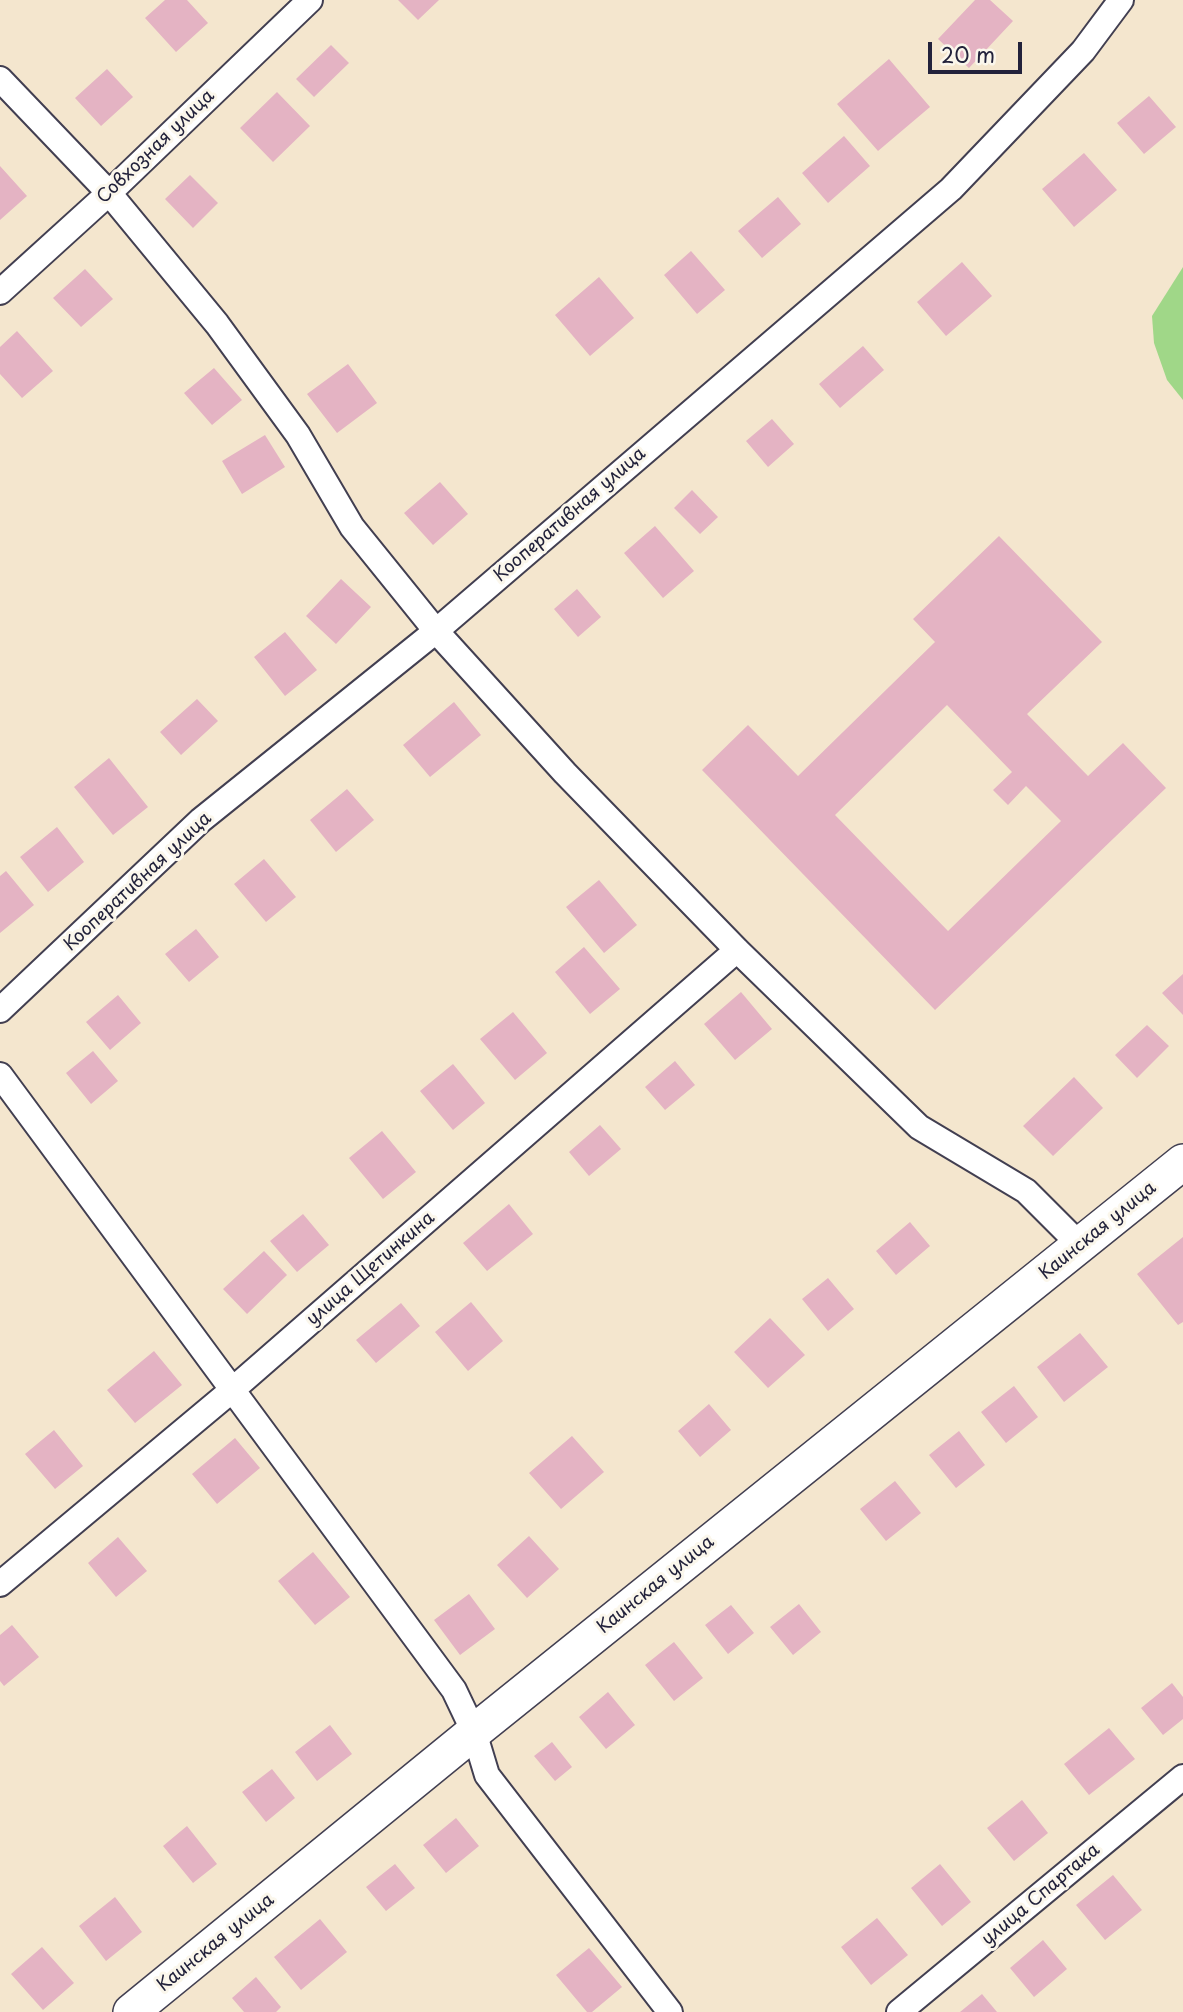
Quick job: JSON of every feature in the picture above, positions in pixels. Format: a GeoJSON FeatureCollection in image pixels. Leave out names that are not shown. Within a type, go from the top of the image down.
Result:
{"type":"FeatureCollection","features":[{"type":"Feature","properties":{"kind":"main road","name":"Каинская улица"},"geometry":{"type":"LineString","coordinates":[[131,2012],[474,1732],[1182,1165]]}},
{"type":"Feature","properties":{"kind":"street","name":"Совхозная улица"},"geometry":{"type":"LineString","coordinates":[[0,292],[109,193],[310,0]]}},
{"type":"Feature","properties":{"kind":"street","name":"Кооперативная улица"},"geometry":{"type":"LineString","coordinates":[[0,1010],[201,820],[436,631],[951,189],[1075,60],[1121,0]]}},
{"type":"Feature","properties":{"kind":"street"},"geometry":{"type":"LineString","coordinates":[[0,79],[109,193],[216,324],[298,435],[352,527],[436,631],[565,773],[737,950],[919,1127],[1027,1191],[1081,1246]]}},
{"type":"Feature","properties":{"kind":"street","name":"улица Щетинкина"},"geometry":{"type":"LineString","coordinates":[[0,1584],[231,1391],[737,950]]}},
{"type":"Feature","properties":{"kind":"street"},"geometry":{"type":"LineString","coordinates":[[0,1075],[454,1690],[474,1732],[486,1775],[670,2012]]}},
{"type":"Feature","properties":{"kind":"street","name":"улица Спартака"},"geometry":{"type":"LineString","coordinates":[[899,2012],[1183,1777]]}},
{"type":"Feature","properties":{"kind":"green space"},"geometry":{"type":"Polygon","coordinates":[[[1183,267],[1183,400],[1167,380],[1154,343],[1152,316],[1183,267]]]}},
{"type":"Feature","properties":{"kind":"building"},"geometry":{"type":"Polygon","coordinates":[[[165,0],[187,0],[208,23],[176,52],[145,18],[165,0]]]}},
{"type":"Feature","properties":{"kind":"building"},"geometry":{"type":"Polygon","coordinates":[[[398,0],[439,0],[418,20],[398,0]]]}},
{"type":"Feature","properties":{"kind":"building"},"geometry":{"type":"Polygon","coordinates":[[[975,0],[990,0],[1013,21],[969,68],[938,39],[975,0]]]}},
{"type":"Feature","properties":{"kind":"building"},"geometry":{"type":"Polygon","coordinates":[[[331,45],[349,63],[314,97],[296,79],[331,45]]]}},
{"type":"Feature","properties":{"kind":"building"},"geometry":{"type":"Polygon","coordinates":[[[889,59],[930,107],[878,151],[837,104],[889,59]]]}},
{"type":"Feature","properties":{"kind":"building"},"geometry":{"type":"Polygon","coordinates":[[[107,69],[133,97],[101,126],[75,98],[107,69]]]}},
{"type":"Feature","properties":{"kind":"building"},"geometry":{"type":"Polygon","coordinates":[[[277,92],[310,126],[273,162],[240,128],[277,92]]]}},
{"type":"Feature","properties":{"kind":"building"},"geometry":{"type":"Polygon","coordinates":[[[1149,96],[1176,127],[1144,154],[1117,123],[1149,96]]]}},
{"type":"Feature","properties":{"kind":"building"},"geometry":{"type":"Polygon","coordinates":[[[844,136],[870,166],[828,203],[802,173],[844,136]]]}},
{"type":"Feature","properties":{"kind":"building"},"geometry":{"type":"Polygon","coordinates":[[[1084,153],[1117,190],[1074,227],[1042,189],[1084,153]]]}},
{"type":"Feature","properties":{"kind":"building"},"geometry":{"type":"Polygon","coordinates":[[[0,166],[27,196],[0,220],[0,166]]]}},
{"type":"Feature","properties":{"kind":"building"},"geometry":{"type":"Polygon","coordinates":[[[190,175],[218,203],[193,228],[165,199],[190,175]]]}},
{"type":"Feature","properties":{"kind":"building"},"geometry":{"type":"Polygon","coordinates":[[[778,197],[801,224],[762,258],[738,231],[778,197]]]}},
{"type":"Feature","properties":{"kind":"building"},"geometry":{"type":"Polygon","coordinates":[[[691,251],[725,290],[697,314],[664,275],[691,251]]]}},
{"type":"Feature","properties":{"kind":"building"},"geometry":{"type":"Polygon","coordinates":[[[962,262],[992,296],[946,336],[917,302],[962,262]]]}},
{"type":"Feature","properties":{"kind":"building"},"geometry":{"type":"Polygon","coordinates":[[[85,269],[113,299],[81,327],[53,298],[85,269]]]}},
{"type":"Feature","properties":{"kind":"building"},"geometry":{"type":"Polygon","coordinates":[[[599,277],[634,318],[590,356],[555,315],[599,277]]]}},
{"type":"Feature","properties":{"kind":"building"},"geometry":{"type":"Polygon","coordinates":[[[17,331],[53,371],[22,398],[0,374],[0,347],[17,331]]]}},
{"type":"Feature","properties":{"kind":"building"},"geometry":{"type":"Polygon","coordinates":[[[863,346],[884,370],[840,408],[819,384],[863,346]]]}},
{"type":"Feature","properties":{"kind":"building"},"geometry":{"type":"Polygon","coordinates":[[[348,364],[377,403],[337,433],[307,394],[348,364]]]}},
{"type":"Feature","properties":{"kind":"building"},"geometry":{"type":"Polygon","coordinates":[[[214,368],[242,400],[212,425],[184,393],[214,368]]]}},
{"type":"Feature","properties":{"kind":"building"},"geometry":{"type":"Polygon","coordinates":[[[772,419],[794,444],[768,467],[746,441],[772,419]]]}},
{"type":"Feature","properties":{"kind":"building"},"geometry":{"type":"Polygon","coordinates":[[[265,435],[285,467],[242,494],[222,461],[265,435]]]}},
{"type":"Feature","properties":{"kind":"building"},"geometry":{"type":"Polygon","coordinates":[[[440,482],[468,514],[433,545],[404,513],[440,482]]]}},
{"type":"Feature","properties":{"kind":"building"},"geometry":{"type":"Polygon","coordinates":[[[692,490],[718,517],[700,534],[674,508],[692,490]]]}},
{"type":"Feature","properties":{"kind":"building"},"geometry":{"type":"Polygon","coordinates":[[[655,526],[694,571],[663,598],[624,553],[655,526]]]}},
{"type":"Feature","properties":{"kind":"building"},"geometry":{"type":"Polygon","coordinates":[[[999,536],[1102,642],[1027,714],[1088,776],[1123,743],[1166,788],[935,1010],[702,770],[748,725],[798,776],[935,642],[913,619],[999,536]],[[947,705],[835,815],[948,931],[1061,821],[1026,786],[1008,805],[993,790],[1012,772],[947,705]]]}},
{"type":"Feature","properties":{"kind":"building"},"geometry":{"type":"Polygon","coordinates":[[[341,579],[371,607],[336,644],[306,616],[341,579]]]}},
{"type":"Feature","properties":{"kind":"building"},"geometry":{"type":"Polygon","coordinates":[[[577,589],[601,617],[578,637],[554,609],[577,589]]]}},
{"type":"Feature","properties":{"kind":"building"},"geometry":{"type":"Polygon","coordinates":[[[285,632],[317,670],[285,696],[254,657],[285,632]]]}},
{"type":"Feature","properties":{"kind":"building"},"geometry":{"type":"Polygon","coordinates":[[[197,699],[218,721],[181,755],[160,732],[197,699]]]}},
{"type":"Feature","properties":{"kind":"building"},"geometry":{"type":"Polygon","coordinates":[[[454,702],[481,735],[430,777],[403,745],[454,702]]]}},
{"type":"Feature","properties":{"kind":"building"},"geometry":{"type":"Polygon","coordinates":[[[109,758],[148,807],[113,835],[74,787],[109,758]]]}},
{"type":"Feature","properties":{"kind":"building"},"geometry":{"type":"Polygon","coordinates":[[[347,789],[374,820],[336,852],[310,820],[347,789]]]}},
{"type":"Feature","properties":{"kind":"building"},"geometry":{"type":"Polygon","coordinates":[[[57,827],[84,862],[48,892],[20,857],[57,827]]]}},
{"type":"Feature","properties":{"kind":"building"},"geometry":{"type":"Polygon","coordinates":[[[264,859],[296,897],[266,922],[234,884],[264,859]]]}},
{"type":"Feature","properties":{"kind":"building"},"geometry":{"type":"Polygon","coordinates":[[[6,871],[34,905],[0,933],[0,876],[6,871]]]}},
{"type":"Feature","properties":{"kind":"building"},"geometry":{"type":"Polygon","coordinates":[[[599,880],[637,925],[604,953],[566,907],[599,880]]]}},
{"type":"Feature","properties":{"kind":"building"},"geometry":{"type":"Polygon","coordinates":[[[196,929],[219,957],[189,982],[165,954],[196,929]]]}},
{"type":"Feature","properties":{"kind":"building"},"geometry":{"type":"Polygon","coordinates":[[[584,947],[620,989],[590,1014],[555,972],[584,947]]]}},
{"type":"Feature","properties":{"kind":"building"},"geometry":{"type":"Polygon","coordinates":[[[1183,974],[1183,1015],[1162,993],[1183,974]]]}},
{"type":"Feature","properties":{"kind":"building"},"geometry":{"type":"Polygon","coordinates":[[[741,992],[772,1029],[735,1060],[704,1024],[741,992]]]}},
{"type":"Feature","properties":{"kind":"building"},"geometry":{"type":"Polygon","coordinates":[[[118,995],[141,1023],[110,1050],[86,1022],[118,995]]]}},
{"type":"Feature","properties":{"kind":"building"},"geometry":{"type":"Polygon","coordinates":[[[513,1012],[547,1053],[515,1080],[480,1039],[513,1012]]]}},
{"type":"Feature","properties":{"kind":"building"},"geometry":{"type":"Polygon","coordinates":[[[1147,1025],[1169,1046],[1137,1078],[1115,1055],[1147,1025]]]}},
{"type":"Feature","properties":{"kind":"building"},"geometry":{"type":"Polygon","coordinates":[[[93,1051],[118,1081],[91,1104],[66,1073],[93,1051]]]}},
{"type":"Feature","properties":{"kind":"building"},"geometry":{"type":"Polygon","coordinates":[[[675,1061],[695,1085],[665,1110],[645,1087],[675,1061]]]}},
{"type":"Feature","properties":{"kind":"building"},"geometry":{"type":"Polygon","coordinates":[[[453,1064],[485,1103],[453,1130],[420,1091],[453,1064]]]}},
{"type":"Feature","properties":{"kind":"building"},"geometry":{"type":"Polygon","coordinates":[[[1074,1077],[1103,1108],[1053,1156],[1023,1126],[1074,1077]]]}},
{"type":"Feature","properties":{"kind":"building"},"geometry":{"type":"Polygon","coordinates":[[[600,1125],[621,1149],[589,1176],[569,1152],[600,1125]]]}},
{"type":"Feature","properties":{"kind":"building"},"geometry":{"type":"Polygon","coordinates":[[[382,1131],[416,1172],[383,1199],[349,1158],[382,1131]]]}},
{"type":"Feature","properties":{"kind":"building"},"geometry":{"type":"Polygon","coordinates":[[[509,1204],[533,1234],[487,1271],[463,1243],[509,1204]]]}},
{"type":"Feature","properties":{"kind":"building"},"geometry":{"type":"Polygon","coordinates":[[[303,1214],[329,1245],[297,1272],[270,1241],[303,1214]]]}},
{"type":"Feature","properties":{"kind":"building"},"geometry":{"type":"Polygon","coordinates":[[[910,1222],[930,1246],[896,1275],[876,1251],[910,1222]]]}},
{"type":"Feature","properties":{"kind":"building"},"geometry":{"type":"Polygon","coordinates":[[[1183,1237],[1183,1322],[1178,1325],[1137,1274],[1183,1237]]]}},
{"type":"Feature","properties":{"kind":"building"},"geometry":{"type":"Polygon","coordinates":[[[264,1251],[287,1275],[247,1314],[223,1289],[264,1251]]]}},
{"type":"Feature","properties":{"kind":"building"},"geometry":{"type":"Polygon","coordinates":[[[828,1278],[854,1309],[828,1331],[802,1299],[828,1278]]]}},
{"type":"Feature","properties":{"kind":"building"},"geometry":{"type":"Polygon","coordinates":[[[471,1302],[503,1341],[468,1371],[435,1332],[471,1302]]]}},
{"type":"Feature","properties":{"kind":"building"},"geometry":{"type":"Polygon","coordinates":[[[401,1303],[420,1326],[376,1363],[356,1340],[401,1303]]]}},
{"type":"Feature","properties":{"kind":"building"},"geometry":{"type":"Polygon","coordinates":[[[770,1318],[805,1355],[768,1388],[734,1352],[770,1318]]]}},
{"type":"Feature","properties":{"kind":"building"},"geometry":{"type":"Polygon","coordinates":[[[1080,1333],[1108,1367],[1064,1402],[1037,1367],[1080,1333]]]}},
{"type":"Feature","properties":{"kind":"building"},"geometry":{"type":"Polygon","coordinates":[[[154,1351],[182,1385],[135,1423],[107,1390],[154,1351]]]}},
{"type":"Feature","properties":{"kind":"building"},"geometry":{"type":"Polygon","coordinates":[[[1014,1386],[1038,1417],[1006,1443],[981,1412],[1014,1386]]]}},
{"type":"Feature","properties":{"kind":"building"},"geometry":{"type":"Polygon","coordinates":[[[709,1404],[731,1430],[700,1457],[678,1431],[709,1404]]]}},
{"type":"Feature","properties":{"kind":"building"},"geometry":{"type":"Polygon","coordinates":[[[54,1430],[83,1466],[55,1489],[25,1454],[54,1430]]]}},
{"type":"Feature","properties":{"kind":"building"},"geometry":{"type":"Polygon","coordinates":[[[959,1431],[985,1465],[956,1488],[929,1455],[959,1431]]]}},
{"type":"Feature","properties":{"kind":"building"},"geometry":{"type":"Polygon","coordinates":[[[572,1436],[604,1472],[561,1509],[529,1473],[572,1436]]]}},
{"type":"Feature","properties":{"kind":"building"},"geometry":{"type":"Polygon","coordinates":[[[235,1438],[260,1468],[217,1504],[192,1474],[235,1438]]]}},
{"type":"Feature","properties":{"kind":"building"},"geometry":{"type":"Polygon","coordinates":[[[895,1481],[921,1513],[886,1541],[860,1509],[895,1481]]]}},
{"type":"Feature","properties":{"kind":"building"},"geometry":{"type":"Polygon","coordinates":[[[529,1536],[559,1569],[527,1598],[497,1565],[529,1536]]]}},
{"type":"Feature","properties":{"kind":"building"},"geometry":{"type":"Polygon","coordinates":[[[118,1537],[147,1571],[116,1597],[88,1563],[118,1537]]]}},
{"type":"Feature","properties":{"kind":"building"},"geometry":{"type":"Polygon","coordinates":[[[313,1552],[350,1597],[315,1625],[278,1581],[313,1552]]]}},
{"type":"Feature","properties":{"kind":"building"},"geometry":{"type":"Polygon","coordinates":[[[469,1594],[495,1629],[460,1655],[434,1620],[469,1594]]]}},
{"type":"Feature","properties":{"kind":"building"},"geometry":{"type":"Polygon","coordinates":[[[799,1604],[821,1632],[793,1655],[770,1627],[799,1604]]]}},
{"type":"Feature","properties":{"kind":"building"},"geometry":{"type":"Polygon","coordinates":[[[731,1605],[754,1633],[728,1654],[705,1625],[731,1605]]]}},
{"type":"Feature","properties":{"kind":"building"},"geometry":{"type":"Polygon","coordinates":[[[12,1625],[39,1657],[4,1686],[0,1681],[0,1635],[12,1625]]]}},
{"type":"Feature","properties":{"kind":"building"},"geometry":{"type":"Polygon","coordinates":[[[674,1642],[703,1678],[674,1701],[645,1665],[674,1642]]]}},
{"type":"Feature","properties":{"kind":"building"},"geometry":{"type":"Polygon","coordinates":[[[1172,1683],[1183,1697],[1183,1719],[1163,1735],[1141,1708],[1172,1683]]]}},
{"type":"Feature","properties":{"kind":"building"},"geometry":{"type":"Polygon","coordinates":[[[608,1692],[635,1725],[606,1749],[579,1717],[608,1692]]]}},
{"type":"Feature","properties":{"kind":"building"},"geometry":{"type":"Polygon","coordinates":[[[330,1725],[352,1754],[317,1781],[295,1752],[330,1725]]]}},
{"type":"Feature","properties":{"kind":"building"},"geometry":{"type":"Polygon","coordinates":[[[1109,1728],[1135,1759],[1089,1795],[1064,1764],[1109,1728]]]}},
{"type":"Feature","properties":{"kind":"building"},"geometry":{"type":"Polygon","coordinates":[[[552,1742],[572,1767],[555,1781],[534,1756],[552,1742]]]}},
{"type":"Feature","properties":{"kind":"building"},"geometry":{"type":"Polygon","coordinates":[[[272,1769],[295,1798],[266,1822],[242,1792],[272,1769]]]}},
{"type":"Feature","properties":{"kind":"building"},"geometry":{"type":"Polygon","coordinates":[[[1022,1800],[1048,1833],[1014,1861],[987,1828],[1022,1800]]]}},
{"type":"Feature","properties":{"kind":"building"},"geometry":{"type":"Polygon","coordinates":[[[456,1818],[479,1846],[446,1873],[423,1845],[456,1818]]]}},
{"type":"Feature","properties":{"kind":"building"},"geometry":{"type":"Polygon","coordinates":[[[187,1826],[217,1864],[193,1883],[163,1846],[187,1826]]]}},
{"type":"Feature","properties":{"kind":"building"},"geometry":{"type":"Polygon","coordinates":[[[395,1864],[415,1888],[386,1911],[366,1887],[395,1864]]]}},
{"type":"Feature","properties":{"kind":"building"},"geometry":{"type":"Polygon","coordinates":[[[940,1864],[971,1902],[942,1926],[911,1888],[940,1864]]]}},
{"type":"Feature","properties":{"kind":"building"},"geometry":{"type":"Polygon","coordinates":[[[1113,1875],[1142,1910],[1105,1940],[1076,1905],[1113,1875]]]}},
{"type":"Feature","properties":{"kind":"building"},"geometry":{"type":"Polygon","coordinates":[[[115,1897],[142,1932],[106,1961],[79,1926],[115,1897]]]}},
{"type":"Feature","properties":{"kind":"building"},"geometry":{"type":"Polygon","coordinates":[[[877,1918],[908,1955],[871,1985],[841,1947],[877,1918]]]}},
{"type":"Feature","properties":{"kind":"building"},"geometry":{"type":"Polygon","coordinates":[[[320,1919],[347,1952],[301,1990],[274,1957],[320,1919]]]}},
{"type":"Feature","properties":{"kind":"building"},"geometry":{"type":"Polygon","coordinates":[[[1043,1940],[1067,1969],[1034,1997],[1010,1968],[1043,1940]]]}},
{"type":"Feature","properties":{"kind":"building"},"geometry":{"type":"Polygon","coordinates":[[[42,1947],[74,1983],[43,2010],[11,1974],[42,1947]]]}},
{"type":"Feature","properties":{"kind":"building"},"geometry":{"type":"Polygon","coordinates":[[[589,1948],[622,1987],[592,2012],[587,2012],[556,1975],[589,1948]]]}},
{"type":"Feature","properties":{"kind":"building"},"geometry":{"type":"Polygon","coordinates":[[[256,1977],[281,2007],[276,2012],[244,2012],[232,1998],[256,1977]]]}},
{"type":"Feature","properties":{"kind":"building"},"geometry":{"type":"Polygon","coordinates":[[[982,1994],[997,2012],[960,2012],[982,1994]]]}}]}
